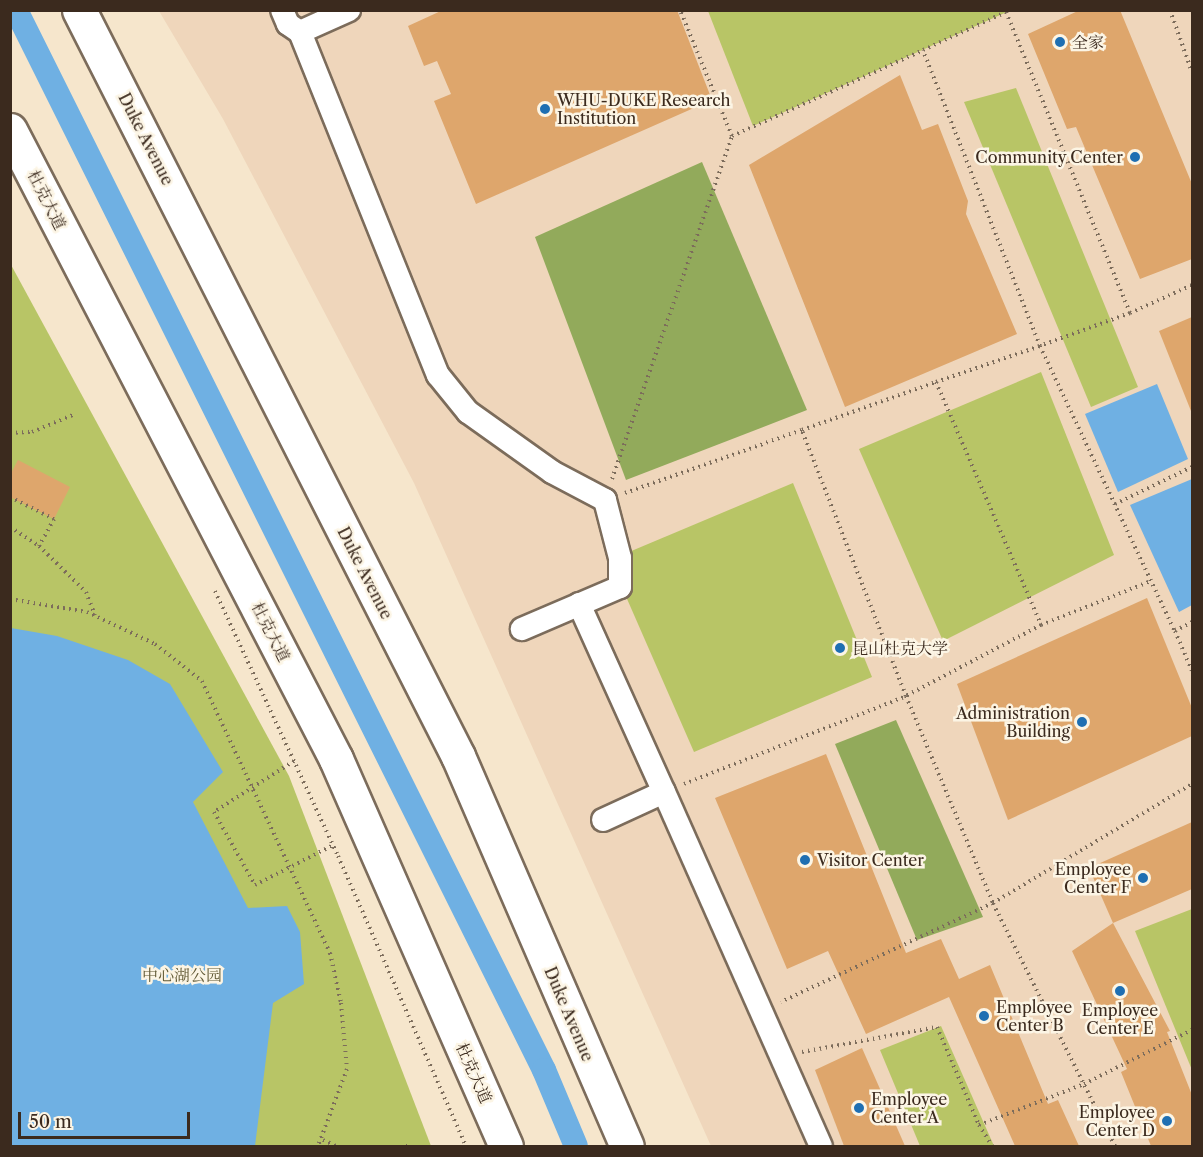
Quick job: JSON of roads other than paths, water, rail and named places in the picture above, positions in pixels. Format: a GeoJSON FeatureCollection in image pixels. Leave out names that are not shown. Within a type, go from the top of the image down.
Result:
{"type":"FeatureCollection","features":[{"type":"Feature","properties":{"kind":"main road","name":"Duke Avenue"},"geometry":{"type":"LineString","coordinates":[[79,10],[458,756],[627,1146]]}},
{"type":"Feature","properties":{"kind":"main road","name":"杜克大道"},"geometry":{"type":"LineString","coordinates":[[10,130],[336,759],[506,1146]]}},
{"type":"Feature","properties":{"kind":"street"},"geometry":{"type":"LineString","coordinates":[[282,10],[288,24],[300,32],[438,375],[468,412],[552,472],[605,500],[620,558],[620,587],[522,628]]}},
{"type":"Feature","properties":{"kind":"street"},"geometry":{"type":"LineString","coordinates":[[300,32],[348,10]]}},
{"type":"Feature","properties":{"kind":"street"},"geometry":{"type":"LineString","coordinates":[[579,604],[821,1146]]}},
{"type":"Feature","properties":{"kind":"street"},"geometry":{"type":"LineString","coordinates":[[603,820],[663,792]]}},
{"type":"Feature","properties":{"kind":"water"},"geometry":{"type":"Polygon","coordinates":[[[1157,384],[1188,459],[1118,492],[1085,414],[1157,384]]]}},
{"type":"Feature","properties":{"kind":"water"},"geometry":{"type":"Polygon","coordinates":[[[1192,479],[1192,605],[1179,612],[1130,505],[1192,479]]]}},
{"type":"Feature","properties":{"kind":"water"},"geometry":{"type":"Polygon","coordinates":[[[11,628],[57,636],[128,660],[170,684],[223,772],[193,802],[248,908],[287,906],[300,932],[304,984],[273,1003],[255,1146],[11,1146],[11,628]]]}},
{"type":"Feature","properties":{"kind":"waterway"},"geometry":{"type":"LineString","coordinates":[[16,10],[544,1070],[576,1146]]}},
{"type":"Feature","properties":{"kind":"place","name":"全家"},"geometry":{"type":"Point","coordinates":[1060,42]}},
{"type":"Feature","properties":{"kind":"place","name":"WHU-DUKE Research Institution"},"geometry":{"type":"Point","coordinates":[545,109]}},
{"type":"Feature","properties":{"kind":"place","name":"Community Center"},"geometry":{"type":"Point","coordinates":[1135,157]}},
{"type":"Feature","properties":{"kind":"place","name":"昆山杜克大学"},"geometry":{"type":"Point","coordinates":[840,648]}},
{"type":"Feature","properties":{"kind":"place","name":"Administration Building"},"geometry":{"type":"Point","coordinates":[1082,722]}},
{"type":"Feature","properties":{"kind":"place","name":"Visitor Center"},"geometry":{"type":"Point","coordinates":[805,860]}},
{"type":"Feature","properties":{"kind":"place","name":"Employee Center F"},"geometry":{"type":"Point","coordinates":[1143,878]}},
{"type":"Feature","properties":{"kind":"place","name":"Employee Center E"},"geometry":{"type":"Point","coordinates":[1120,991]}},
{"type":"Feature","properties":{"kind":"place","name":"Employee Center B"},"geometry":{"type":"Point","coordinates":[984,1016]}},
{"type":"Feature","properties":{"kind":"place","name":"Employee Center A"},"geometry":{"type":"Point","coordinates":[859,1108]}},
{"type":"Feature","properties":{"kind":"place","name":"Employee Center D"},"geometry":{"type":"Point","coordinates":[1167,1121]}},
{"type":"Feature","properties":{"kind":"park label","name":"中心湖公园"},"geometry":{"type":"Point","coordinates":[182,975]}}]}
